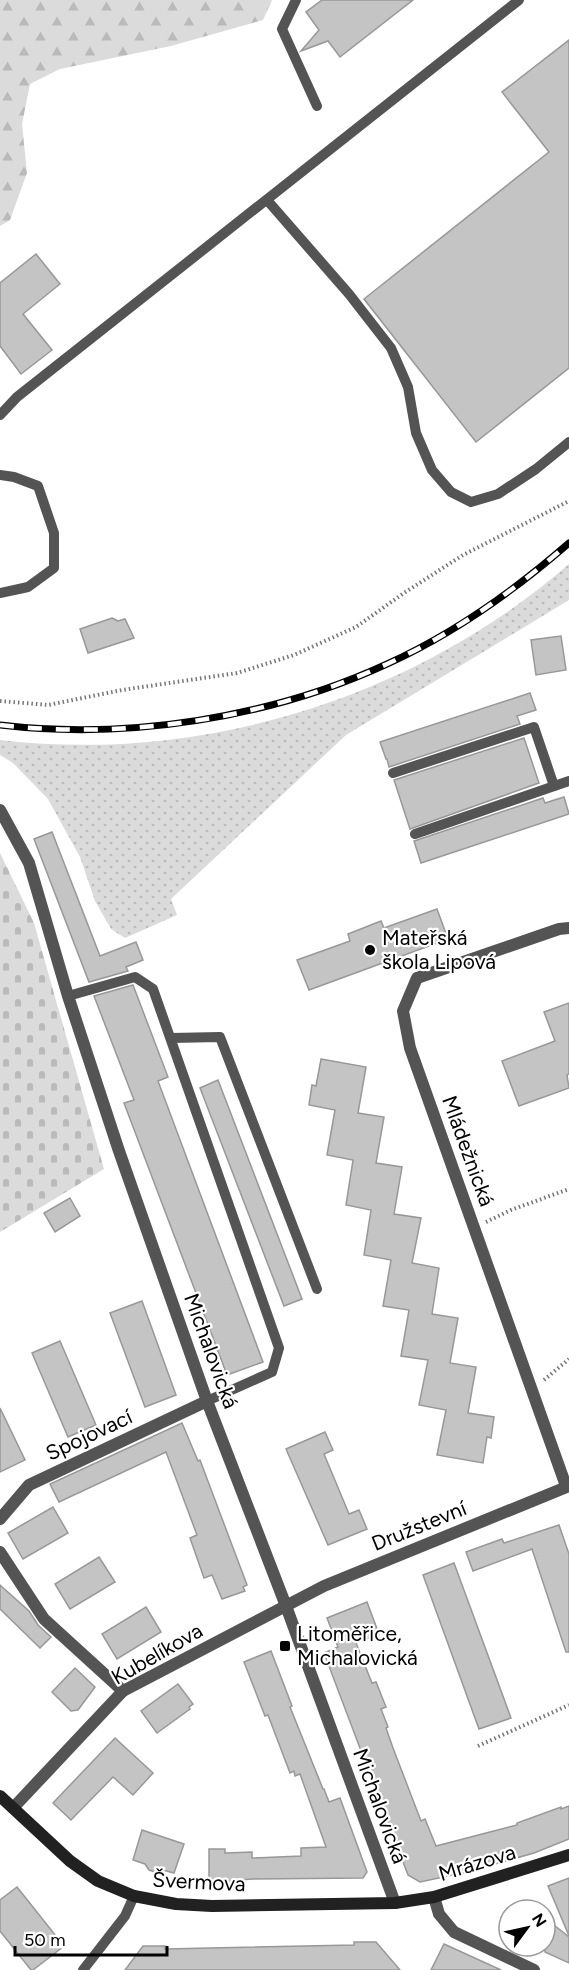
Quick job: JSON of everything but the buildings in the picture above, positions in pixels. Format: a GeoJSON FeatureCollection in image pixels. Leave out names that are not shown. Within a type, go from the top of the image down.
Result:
{"type":"FeatureCollection","features":[{"type":"Feature","properties":{"kind":"main road","name":"Švermova"},"geometry":{"type":"LineString","coordinates":[[0,1796],[84,1871],[98,1881],[134,1896],[154,1901],[212,1906],[395,1903]]}},
{"type":"Feature","properties":{"kind":"main road","name":"Mrázova"},"geometry":{"type":"LineString","coordinates":[[395,1903],[434,1897],[569,1855]]}},
{"type":"Feature","properties":{"kind":"street","name":"Michalovická"},"geometry":{"type":"LineString","coordinates":[[0,810],[29,863],[68,996],[119,1151],[207,1401],[286,1606],[395,1903]]}},
{"type":"Feature","properties":{"kind":"street","name":"Mládežnická"},"geometry":{"type":"LineString","coordinates":[[568,1486],[410,1048],[403,1011],[417,978],[559,929],[569,928]]}},
{"type":"Feature","properties":{"kind":"street","name":"Spojovací"},"geometry":{"type":"LineString","coordinates":[[0,1519],[29,1485],[207,1401]]}},
{"type":"Feature","properties":{"kind":"street","name":"Družstevní"},"geometry":{"type":"LineString","coordinates":[[286,1606],[324,1586],[568,1486]]}},
{"type":"Feature","properties":{"kind":"street"},"geometry":{"type":"LineString","coordinates":[[0,1552],[44,1619],[123,1691]]}},
{"type":"Feature","properties":{"kind":"street","name":"Kubelíkova"},"geometry":{"type":"LineString","coordinates":[[13,1808],[123,1691],[286,1606]]}},
{"type":"Feature","properties":{"kind":"street"},"geometry":{"type":"LineString","coordinates":[[434,1897],[439,1914],[454,1932],[534,1970]]}},
{"type":"Feature","properties":{"kind":"lane"},"geometry":{"type":"LineString","coordinates":[[296,0],[282,30],[317,106]]}},
{"type":"Feature","properties":{"kind":"lane"},"geometry":{"type":"LineString","coordinates":[[0,415],[17,397],[519,0]]}},
{"type":"Feature","properties":{"kind":"lane"},"geometry":{"type":"LineString","coordinates":[[267,200],[350,294],[391,348],[408,387],[416,433],[432,470],[451,492],[471,502],[498,494],[569,442]]}},
{"type":"Feature","properties":{"kind":"lane"},"geometry":{"type":"LineString","coordinates":[[0,475],[14,477],[38,486],[54,532],[54,568],[28,587],[0,593]]}},
{"type":"Feature","properties":{"kind":"lane"},"geometry":{"type":"LineString","coordinates":[[393,773],[534,727],[554,786]]}},
{"type":"Feature","properties":{"kind":"lane"},"geometry":{"type":"LineString","coordinates":[[415,834],[569,781]]}},
{"type":"Feature","properties":{"kind":"lane"},"geometry":{"type":"LineString","coordinates":[[68,996],[135,977],[153,989],[279,1348],[272,1372],[207,1401]]}},
{"type":"Feature","properties":{"kind":"lane"},"geometry":{"type":"LineString","coordinates":[[171,1038],[220,1037],[317,1289]]}},
{"type":"Feature","properties":{"kind":"lane"},"geometry":{"type":"LineString","coordinates":[[83,1970],[125,1916],[134,1896]]}},
{"type":"Feature","properties":{"kind":"path"},"geometry":{"type":"LineString","coordinates":[[0,701],[48,705],[122,690],[237,673],[294,655],[356,627],[404,592],[464,555],[569,501]]}},
{"type":"Feature","properties":{"kind":"path"},"geometry":{"type":"LineString","coordinates":[[474,1228],[511,1210],[569,1189]]}},
{"type":"Feature","properties":{"kind":"path"},"geometry":{"type":"LineString","coordinates":[[532,1390],[569,1359]]}},
{"type":"Feature","properties":{"kind":"path"},"geometry":{"type":"LineString","coordinates":[[478,1746],[569,1705]]}},
{"type":"Feature","properties":{"kind":"green space"},"geometry":{"type":"Polygon","coordinates":[[[0,0],[272,0],[263,20],[171,46],[60,69],[30,84],[22,124],[27,173],[10,220],[0,226],[0,0]]]}},
{"type":"Feature","properties":{"kind":"green space"},"geometry":{"type":"Polygon","coordinates":[[[569,564],[569,600],[346,735],[171,899],[177,915],[125,938],[111,929],[95,901],[80,857],[48,799],[13,763],[0,755],[0,740],[76,745],[153,741],[229,730],[303,711],[375,685],[444,651],[509,611],[569,564]]]}},
{"type":"Feature","properties":{"kind":"green space"},"geometry":{"type":"Polygon","coordinates":[[[0,853],[34,923],[104,1169],[0,1232],[0,853]]]}},
{"type":"Feature","properties":{"kind":"railway"},"geometry":{"type":"LineString","coordinates":[[0,725],[49,729],[148,727],[247,711],[342,683],[412,652],[459,625],[527,578],[569,543]]}},
{"type":"Feature","properties":{"kind":"place","name":"Mateřská škola Lipová"},"geometry":{"type":"Point","coordinates":[370,950]}},
{"type":"Feature","properties":{"kind":"place","name":"Litoměřice, Michalovická"},"geometry":{"type":"Point","coordinates":[285,1646]}}]}
